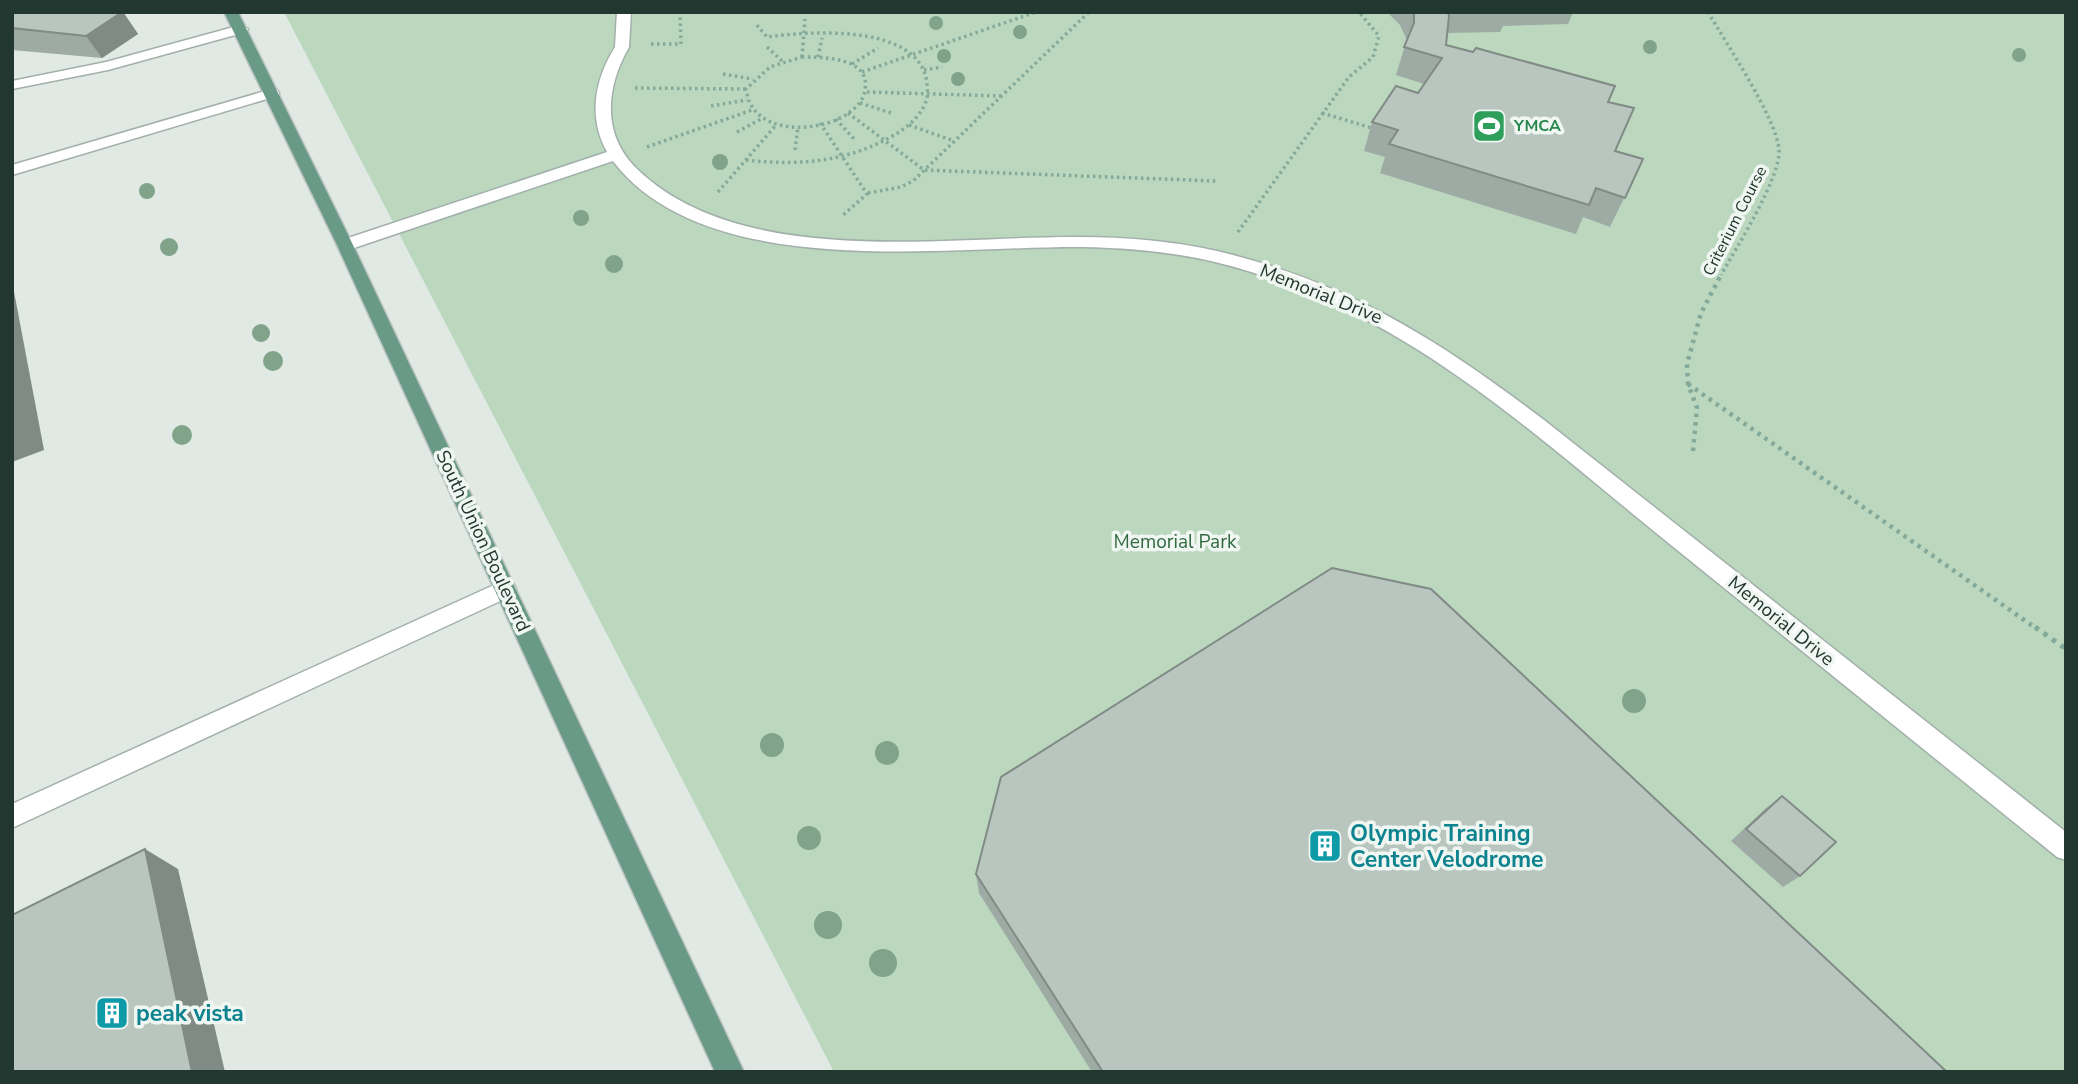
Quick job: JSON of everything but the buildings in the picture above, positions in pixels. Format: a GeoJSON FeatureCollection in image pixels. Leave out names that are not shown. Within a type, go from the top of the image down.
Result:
{"type":"FeatureCollection","features":[{"type":"Feature","properties":{"kind":"main road","name":"South Union Boulevard"},"geometry":{"type":"LineString","coordinates":[[230,12],[241,29],[345,245],[730,1072]]}},
{"type":"Feature","properties":{"kind":"street","name":"Memorial Drive"},"geometry":{"type":"LineString","coordinates":[[624,12],[622,47],[609,67],[601,107],[604,130],[614,155],[638,180],[690,213],[747,234],[780,239],[870,245],[1142,245],[1192,250],[1297,280],[1345,300],[1390,322],[1500,397],[2066,848]]}},
{"type":"Feature","properties":{"kind":"street"},"geometry":{"type":"LineString","coordinates":[[12,85],[108,66],[241,29]]}},
{"type":"Feature","properties":{"kind":"street"},"geometry":{"type":"LineString","coordinates":[[12,170],[272,93]]}},
{"type":"Feature","properties":{"kind":"street"},"geometry":{"type":"LineString","coordinates":[[345,245],[614,155]]}},
{"type":"Feature","properties":{"kind":"street"},"geometry":{"type":"LineString","coordinates":[[12,816],[506,589]]}},
{"type":"Feature","properties":{"kind":"path"},"geometry":{"type":"LineString","coordinates":[[646,52],[650,44],[681,44],[680,12]]}},
{"type":"Feature","properties":{"kind":"path"},"geometry":{"type":"LineString","coordinates":[[862,72],[1036,12]]}},
{"type":"Feature","properties":{"kind":"path"},"geometry":{"type":"LineString","coordinates":[[834,223],[877,188],[890,191],[904,188],[1089,12]]}},
{"type":"Feature","properties":{"kind":"path"},"geometry":{"type":"LineString","coordinates":[[1220,257],[1349,77],[1373,57],[1379,36],[1359,12]]}},
{"type":"Feature","properties":{"kind":"path","name":"Criterium Course"},"geometry":{"type":"LineString","coordinates":[[1693,452],[1697,408],[1688,384],[1687,363],[1701,313],[1769,187],[1779,151],[1771,122],[1708,12]]}},
{"type":"Feature","properties":{"kind":"path"},"geometry":{"type":"LineString","coordinates":[[802,57],[804,19]]}},
{"type":"Feature","properties":{"kind":"path"},"geometry":{"type":"LineString","coordinates":[[746,160],[794,165],[843,158],[886,142],[909,125],[923,107],[928,94],[924,70],[912,55],[887,42],[842,32],[804,32],[767,37],[755,23]]}},
{"type":"Feature","properties":{"kind":"path"},"geometry":{"type":"LineString","coordinates":[[842,32],[846,23]]}},
{"type":"Feature","properties":{"kind":"path"},"geometry":{"type":"LineString","coordinates":[[818,57],[822,38]]}},
{"type":"Feature","properties":{"kind":"path"},"geometry":{"type":"LineString","coordinates":[[767,47],[782,61]]}},
{"type":"Feature","properties":{"kind":"path"},"geometry":{"type":"LineString","coordinates":[[852,64],[878,48]]}},
{"type":"Feature","properties":{"kind":"path"},"geometry":{"type":"LineString","coordinates":[[802,57],[818,57],[852,64],[862,72],[867,82],[867,92],[860,103],[848,114],[836,119],[798,127],[777,124],[752,110],[746,89],[753,79],[766,68],[802,57]]}},
{"type":"Feature","properties":{"kind":"path"},"geometry":{"type":"LineString","coordinates":[[924,70],[942,67]]}},
{"type":"Feature","properties":{"kind":"path"},"geometry":{"type":"LineString","coordinates":[[723,74],[753,79]]}},
{"type":"Feature","properties":{"kind":"path"},"geometry":{"type":"LineString","coordinates":[[631,96],[633,80]]}},
{"type":"Feature","properties":{"kind":"path"},"geometry":{"type":"LineString","coordinates":[[632,88],[746,89]]}},
{"type":"Feature","properties":{"kind":"path"},"geometry":{"type":"LineString","coordinates":[[867,92],[1002,96]]}},
{"type":"Feature","properties":{"kind":"path"},"geometry":{"type":"LineString","coordinates":[[711,106],[747,100]]}},
{"type":"Feature","properties":{"kind":"path"},"geometry":{"type":"LineString","coordinates":[[860,103],[891,113]]}},
{"type":"Feature","properties":{"kind":"path"},"geometry":{"type":"LineString","coordinates":[[646,148],[752,110]]}},
{"type":"Feature","properties":{"kind":"path"},"geometry":{"type":"LineString","coordinates":[[1322,113],[1379,130]]}},
{"type":"Feature","properties":{"kind":"path"},"geometry":{"type":"LineString","coordinates":[[848,114],[924,170],[1216,181]]}},
{"type":"Feature","properties":{"kind":"path"},"geometry":{"type":"LineString","coordinates":[[737,132],[763,118]]}},
{"type":"Feature","properties":{"kind":"path"},"geometry":{"type":"LineString","coordinates":[[836,119],[854,139]]}},
{"type":"Feature","properties":{"kind":"path"},"geometry":{"type":"LineString","coordinates":[[820,123],[867,194]]}},
{"type":"Feature","properties":{"kind":"path"},"geometry":{"type":"LineString","coordinates":[[714,197],[777,124]]}},
{"type":"Feature","properties":{"kind":"path"},"geometry":{"type":"LineString","coordinates":[[909,125],[954,141]]}},
{"type":"Feature","properties":{"kind":"path"},"geometry":{"type":"LineString","coordinates":[[795,150],[798,127]]}},
{"type":"Feature","properties":{"kind":"path"},"geometry":{"type":"LineString","coordinates":[[643,141],[655,157]]}},
{"type":"Feature","properties":{"kind":"path"},"geometry":{"type":"LineString","coordinates":[[1688,384],[2066,649]]}},
{"type":"Feature","properties":{"kind":"green space","name":"Memorial Park"},"geometry":{"type":"Polygon","coordinates":[[[284,12],[2066,12],[2066,1072],[834,1072],[284,12]]]}},
{"type":"Feature","properties":{"kind":"place","name":"YMCA"},"geometry":{"type":"Point","coordinates":[1489,126]}},
{"type":"Feature","properties":{"kind":"place","name":"Olympic Training Center Velodrome"},"geometry":{"type":"Point","coordinates":[1325,846]}},
{"type":"Feature","properties":{"kind":"place","name":"peak vista"},"geometry":{"type":"Point","coordinates":[112,1013]}}]}
